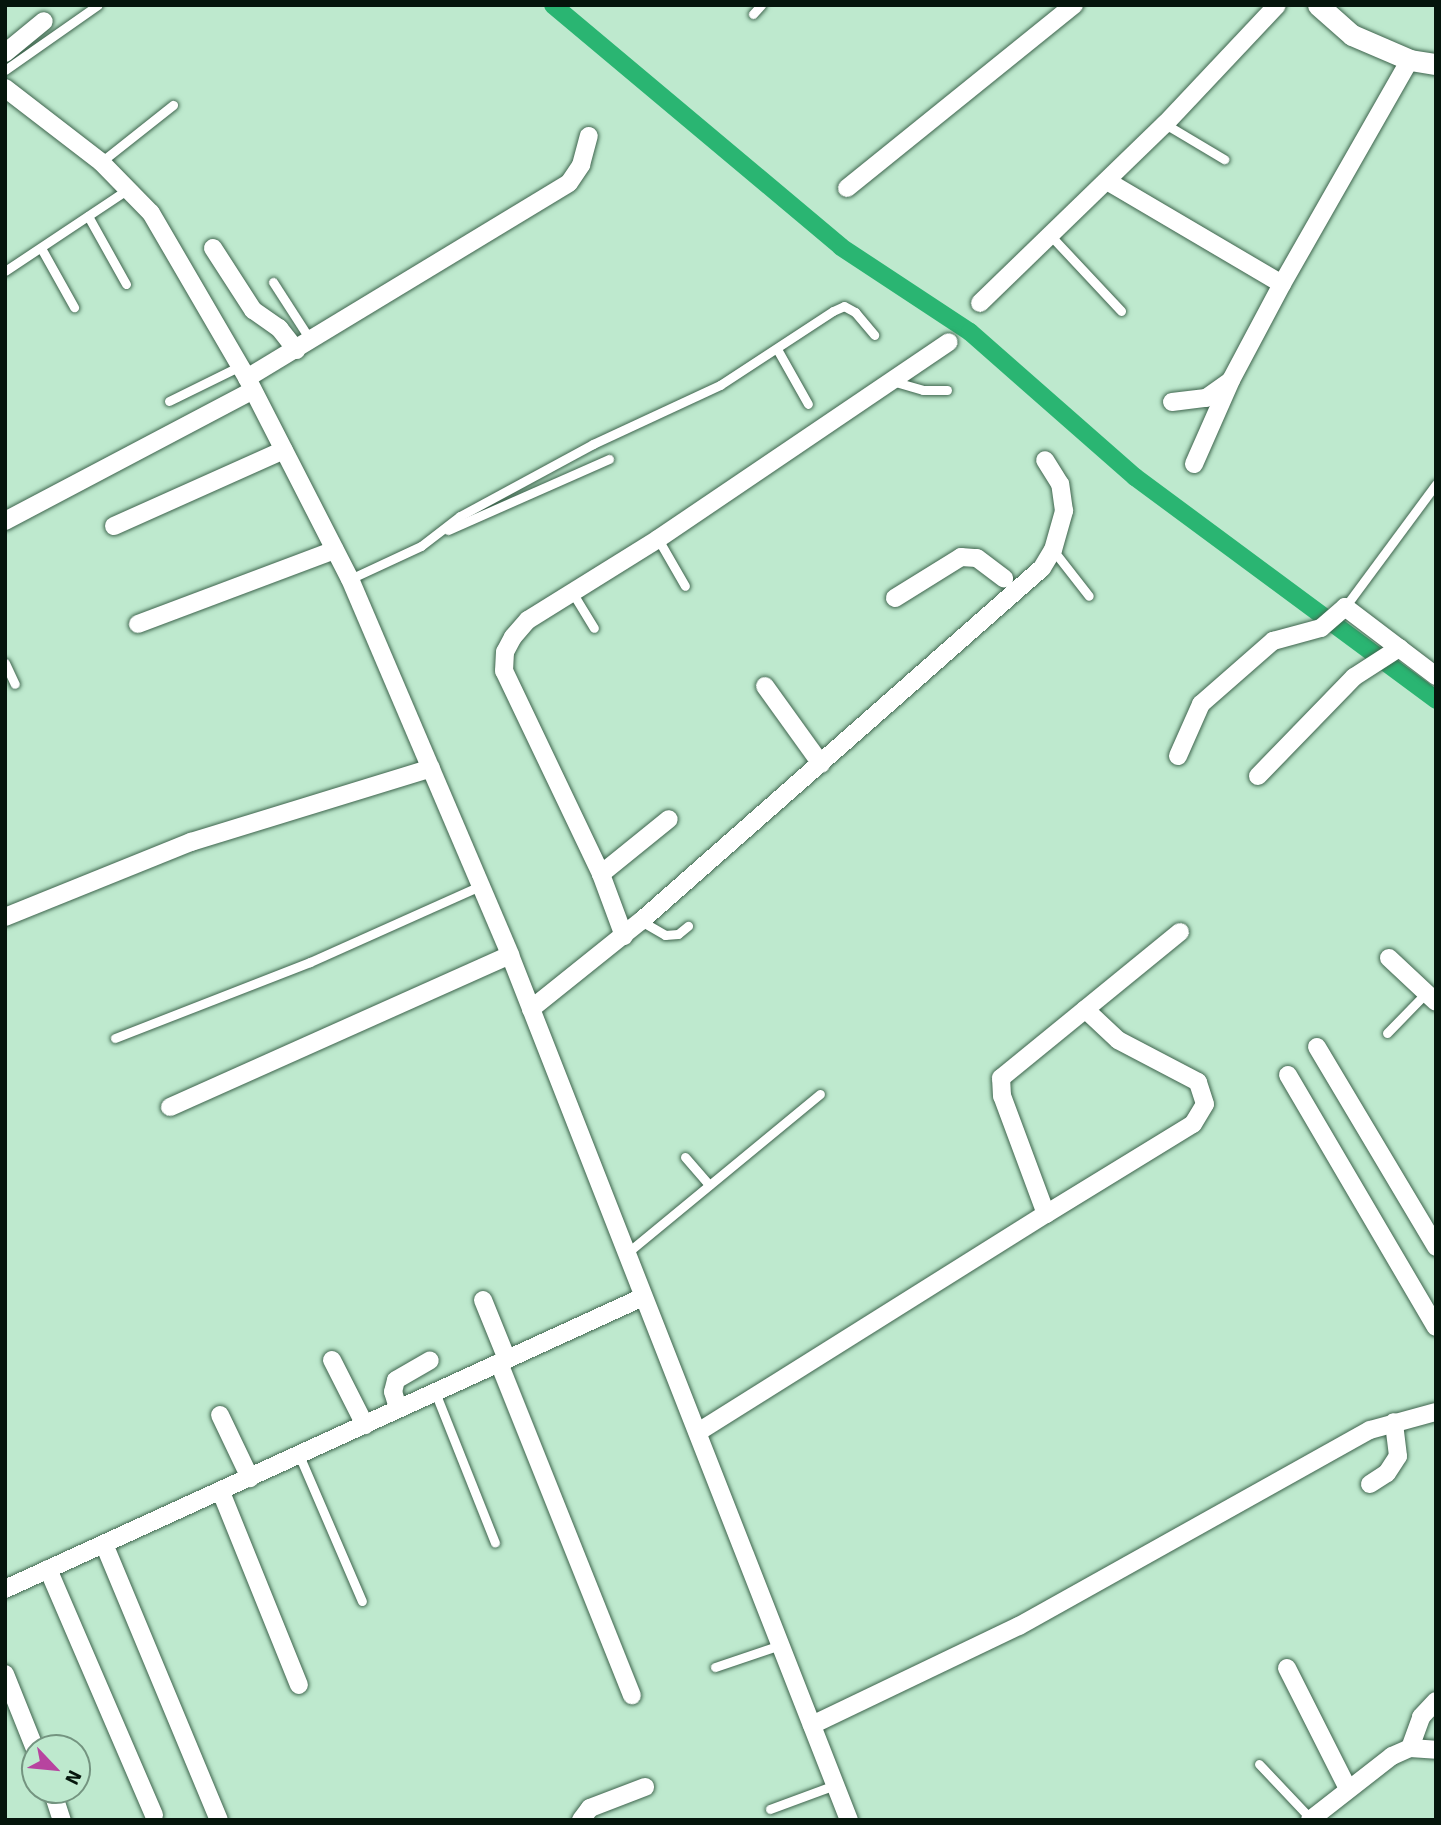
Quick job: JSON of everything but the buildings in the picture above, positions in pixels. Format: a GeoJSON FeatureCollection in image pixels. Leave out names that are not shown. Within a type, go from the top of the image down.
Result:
{"type":"FeatureCollection","features":[{"type":"Feature","properties":{"kind":"street"},"geometry":{"type":"LineString","coordinates":[[847,188],[1074,5]]}},
{"type":"Feature","properties":{"kind":"street"},"geometry":{"type":"LineString","coordinates":[[980,303],[1165,124],[1277,5]]}},
{"type":"Feature","properties":{"kind":"street"},"geometry":{"type":"LineString","coordinates":[[1318,5],[1352,35],[1410,60],[1436,64]]}},
{"type":"Feature","properties":{"kind":"street"},"geometry":{"type":"LineString","coordinates":[[5,53],[44,21]]}},
{"type":"Feature","properties":{"kind":"street"},"geometry":{"type":"LineString","coordinates":[[1194,464],[1231,380],[1282,284],[1410,60]]}},
{"type":"Feature","properties":{"kind":"street"},"geometry":{"type":"LineString","coordinates":[[5,88],[101,162],[130,188],[182,263],[247,378],[350,579],[482,885],[849,1820]]}},
{"type":"Feature","properties":{"kind":"street"},"geometry":{"type":"LineString","coordinates":[[5,521],[303,345],[569,183],[581,165],[589,136]]}},
{"type":"Feature","properties":{"kind":"street"},"geometry":{"type":"LineString","coordinates":[[1107,181],[1282,284]]}},
{"type":"Feature","properties":{"kind":"street"},"geometry":{"type":"LineString","coordinates":[[213,248],[253,310],[303,345]]}},
{"type":"Feature","properties":{"kind":"street"},"geometry":{"type":"LineString","coordinates":[[624,936],[601,874],[503,671],[505,652],[528,620],[658,540],[949,342]]}},
{"type":"Feature","properties":{"kind":"street"},"geometry":{"type":"LineString","coordinates":[[1172,402],[1206,398],[1231,380]]}},
{"type":"Feature","properties":{"kind":"street"},"geometry":{"type":"LineString","coordinates":[[114,526],[284,450]]}},
{"type":"Feature","properties":{"kind":"street"},"geometry":{"type":"LineString","coordinates":[[531,1009],[624,936],[821,764],[1010,586],[1042,568],[1053,550],[1064,510],[1060,484],[1045,460]]}},
{"type":"Feature","properties":{"kind":"street"},"geometry":{"type":"LineString","coordinates":[[138,624],[335,550]]}},
{"type":"Feature","properties":{"kind":"street"},"geometry":{"type":"LineString","coordinates":[[895,598],[961,557],[977,558],[1010,586]]}},
{"type":"Feature","properties":{"kind":"street"},"geometry":{"type":"LineString","coordinates":[[1178,756],[1201,704],[1273,640],[1321,628],[1341,611],[1436,676]]}},
{"type":"Feature","properties":{"kind":"street"},"geometry":{"type":"LineString","coordinates":[[1258,776],[1370,663],[1395,650]]}},
{"type":"Feature","properties":{"kind":"street"},"geometry":{"type":"LineString","coordinates":[[765,686],[821,764]]}},
{"type":"Feature","properties":{"kind":"street"},"geometry":{"type":"LineString","coordinates":[[5,917],[165,851],[431,768]]}},
{"type":"Feature","properties":{"kind":"street"},"geometry":{"type":"LineString","coordinates":[[601,874],[669,819]]}},
{"type":"Feature","properties":{"kind":"street"},"geometry":{"type":"LineString","coordinates":[[1046,1214],[1002,1096],[1001,1078],[1180,932]]}},
{"type":"Feature","properties":{"kind":"street"},"geometry":{"type":"LineString","coordinates":[[170,1107],[510,955]]}},
{"type":"Feature","properties":{"kind":"street"},"geometry":{"type":"LineString","coordinates":[[1389,958],[1431,997]]}},
{"type":"Feature","properties":{"kind":"street"},"geometry":{"type":"LineString","coordinates":[[698,1432],[1193,1124],[1205,1104],[1198,1082],[1118,1040],[1085,1009]]}},
{"type":"Feature","properties":{"kind":"street"},"geometry":{"type":"LineString","coordinates":[[1317,1047],[1436,1247]]}},
{"type":"Feature","properties":{"kind":"street"},"geometry":{"type":"LineString","coordinates":[[1288,1075],[1436,1327]]}},
{"type":"Feature","properties":{"kind":"street"},"geometry":{"type":"LineString","coordinates":[[5,1589],[643,1297]]}},
{"type":"Feature","properties":{"kind":"street"},"geometry":{"type":"LineString","coordinates":[[483,1300],[503,1361],[632,1695]]}},
{"type":"Feature","properties":{"kind":"street"},"geometry":{"type":"LineString","coordinates":[[332,1360],[365,1425]]}},
{"type":"Feature","properties":{"kind":"street"},"geometry":{"type":"LineString","coordinates":[[398,1408],[393,1392],[396,1380],[430,1360]]}},
{"type":"Feature","properties":{"kind":"street"},"geometry":{"type":"LineString","coordinates":[[812,1725],[1019,1626],[1303,1466],[1394,1422],[1436,1412]]}},
{"type":"Feature","properties":{"kind":"street"},"geometry":{"type":"LineString","coordinates":[[220,1415],[250,1478]]}},
{"type":"Feature","properties":{"kind":"street"},"geometry":{"type":"LineString","coordinates":[[1370,1483],[1387,1473],[1398,1456],[1394,1422]]}},
{"type":"Feature","properties":{"kind":"street"},"geometry":{"type":"LineString","coordinates":[[220,1492],[299,1685]]}},
{"type":"Feature","properties":{"kind":"street"},"geometry":{"type":"LineString","coordinates":[[104,1544],[219,1820]]}},
{"type":"Feature","properties":{"kind":"street"},"geometry":{"type":"LineString","coordinates":[[48,1569],[154,1815]]}},
{"type":"Feature","properties":{"kind":"street"},"geometry":{"type":"LineString","coordinates":[[1287,1668],[1347,1787]]}},
{"type":"Feature","properties":{"kind":"street"},"geometry":{"type":"LineString","coordinates":[[5,1674],[29,1734]]}},
{"type":"Feature","properties":{"kind":"street"},"geometry":{"type":"LineString","coordinates":[[1410,1748],[1421,1717],[1436,1701]]}},
{"type":"Feature","properties":{"kind":"street"},"geometry":{"type":"LineString","coordinates":[[1311,1819],[1347,1787],[1410,1748],[1436,1750]]}},
{"type":"Feature","properties":{"kind":"street"},"geometry":{"type":"LineString","coordinates":[[582,1820],[590,1808],[645,1787]]}},
{"type":"Feature","properties":{"kind":"lane"},"geometry":{"type":"LineString","coordinates":[[5,70],[99,5]]}},
{"type":"Feature","properties":{"kind":"lane"},"geometry":{"type":"LineString","coordinates":[[753,14],[761,5]]}},
{"type":"Feature","properties":{"kind":"lane"},"geometry":{"type":"LineString","coordinates":[[101,162],[173,105]]}},
{"type":"Feature","properties":{"kind":"lane"},"geometry":{"type":"LineString","coordinates":[[1165,124],[1224,159]]}},
{"type":"Feature","properties":{"kind":"lane"},"geometry":{"type":"LineString","coordinates":[[5,271],[130,188]]}},
{"type":"Feature","properties":{"kind":"lane"},"geometry":{"type":"LineString","coordinates":[[88,216],[126,284]]}},
{"type":"Feature","properties":{"kind":"lane"},"geometry":{"type":"LineString","coordinates":[[1050,235],[1121,311]]}},
{"type":"Feature","properties":{"kind":"lane"},"geometry":{"type":"LineString","coordinates":[[41,247],[74,307]]}},
{"type":"Feature","properties":{"kind":"lane"},"geometry":{"type":"LineString","coordinates":[[273,282],[303,345]]}},
{"type":"Feature","properties":{"kind":"lane"},"geometry":{"type":"LineString","coordinates":[[443,533],[460,516],[593,444],[720,385],[844,306],[863,318],[874,335]]}},
{"type":"Feature","properties":{"kind":"lane"},"geometry":{"type":"LineString","coordinates":[[777,349],[808,404]]}},
{"type":"Feature","properties":{"kind":"lane"},"geometry":{"type":"LineString","coordinates":[[169,401],[247,378]]}},
{"type":"Feature","properties":{"kind":"lane"},"geometry":{"type":"LineString","coordinates":[[892,381],[923,390],[947,390]]}},
{"type":"Feature","properties":{"kind":"lane"},"geometry":{"type":"LineString","coordinates":[[350,579],[443,533],[609,459]]}},
{"type":"Feature","properties":{"kind":"lane"},"geometry":{"type":"LineString","coordinates":[[1341,611],[1436,484]]}},
{"type":"Feature","properties":{"kind":"lane"},"geometry":{"type":"LineString","coordinates":[[658,540],[685,586]]}},
{"type":"Feature","properties":{"kind":"lane"},"geometry":{"type":"LineString","coordinates":[[1053,550],[1089,596]]}},
{"type":"Feature","properties":{"kind":"lane"},"geometry":{"type":"LineString","coordinates":[[572,592],[594,628]]}},
{"type":"Feature","properties":{"kind":"lane"},"geometry":{"type":"LineString","coordinates":[[5,663],[15,684]]}},
{"type":"Feature","properties":{"kind":"lane"},"geometry":{"type":"LineString","coordinates":[[116,1038],[310,962],[482,885]]}},
{"type":"Feature","properties":{"kind":"lane"},"geometry":{"type":"LineString","coordinates":[[641,921],[665,935],[678,934],[688,926]]}},
{"type":"Feature","properties":{"kind":"lane"},"geometry":{"type":"LineString","coordinates":[[1387,1032],[1431,997]]}},
{"type":"Feature","properties":{"kind":"lane"},"geometry":{"type":"LineString","coordinates":[[626,1253],[820,1094]]}},
{"type":"Feature","properties":{"kind":"lane"},"geometry":{"type":"LineString","coordinates":[[685,1157],[709,1185]]}},
{"type":"Feature","properties":{"kind":"lane"},"geometry":{"type":"LineString","coordinates":[[435,1390],[495,1543]]}},
{"type":"Feature","properties":{"kind":"lane"},"geometry":{"type":"LineString","coordinates":[[299,1455],[362,1601]]}},
{"type":"Feature","properties":{"kind":"lane"},"geometry":{"type":"LineString","coordinates":[[715,1667],[780,1645]]}},
{"type":"Feature","properties":{"kind":"lane"},"geometry":{"type":"LineString","coordinates":[[1259,1764],[1311,1819]]}},
{"type":"Feature","properties":{"kind":"lane"},"geometry":{"type":"LineString","coordinates":[[770,1809],[835,1785]]}},
{"type":"Feature","properties":{"kind":"waterway"},"geometry":{"type":"LineString","coordinates":[[553,5],[841,247],[970,332],[1135,477],[1436,700]]}}]}
